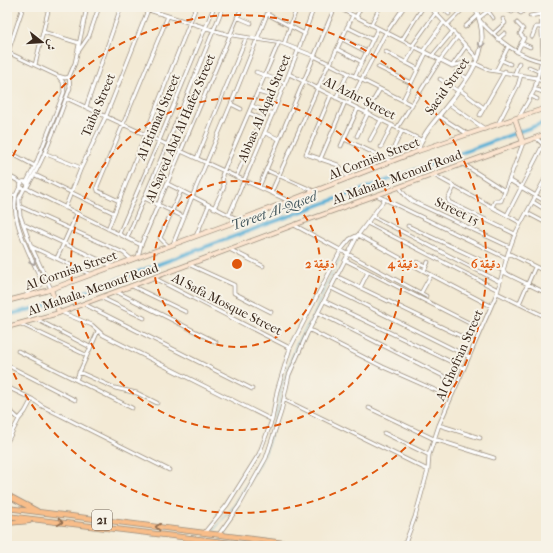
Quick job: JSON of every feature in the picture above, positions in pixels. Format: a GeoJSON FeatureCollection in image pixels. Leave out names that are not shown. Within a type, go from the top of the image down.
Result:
{"type":"FeatureCollection","features":[{"type":"Feature","properties":{"kind":"highway"},"geometry":{"type":"LineString","coordinates":[[7,495],[39,512]]}},
{"type":"Feature","properties":{"kind":"highway","name":"21"},"geometry":{"type":"LineString","coordinates":[[7,508],[308,546]]}},
{"type":"Feature","properties":{"kind":"highway","name":"21"},"geometry":{"type":"LineString","coordinates":[[7,516],[256,546]]}},
{"type":"Feature","properties":{"kind":"highway"},"geometry":{"type":"LineString","coordinates":[[7,523],[42,520]]}},
{"type":"Feature","properties":{"kind":"main road","name":"Al Cornish Street"},"geometry":{"type":"LineString","coordinates":[[7,301],[51,289],[240,220],[418,150],[468,135],[546,108]]}},
{"type":"Feature","properties":{"kind":"main road"},"geometry":{"type":"LineString","coordinates":[[517,118],[516,124],[523,141]]}},
{"type":"Feature","properties":{"kind":"main road","name":"Al Mahala, Menouf Road"},"geometry":{"type":"LineString","coordinates":[[7,327],[38,320],[102,298],[229,249],[400,188],[523,141],[546,134]]}},
{"type":"Feature","properties":{"kind":"main road"},"geometry":{"type":"LineString","coordinates":[[51,289],[60,312]]}},
{"type":"Feature","properties":{"kind":"street"},"geometry":{"type":"LineString","coordinates":[[23,7],[7,52],[58,76],[65,78],[69,77]]}},
{"type":"Feature","properties":{"kind":"street"},"geometry":{"type":"LineString","coordinates":[[35,65],[49,7]]}},
{"type":"Feature","properties":{"kind":"street"},"geometry":{"type":"LineString","coordinates":[[51,289],[31,246],[18,206],[20,195],[34,174],[44,153],[66,98],[70,85],[69,77],[80,43],[87,7]]}},
{"type":"Feature","properties":{"kind":"street"},"geometry":{"type":"LineString","coordinates":[[76,55],[89,36],[99,7]]}},
{"type":"Feature","properties":{"kind":"street"},"geometry":{"type":"LineString","coordinates":[[86,107],[121,7]]}},
{"type":"Feature","properties":{"kind":"street"},"geometry":{"type":"LineString","coordinates":[[139,7],[214,31],[257,40],[279,42],[314,56],[412,104]]}},
{"type":"Feature","properties":{"kind":"street"},"geometry":{"type":"LineString","coordinates":[[108,229],[196,7]]}},
{"type":"Feature","properties":{"kind":"street","name":"Al Etimad Street"},"geometry":{"type":"LineString","coordinates":[[119,234],[214,7]]}},
{"type":"Feature","properties":{"kind":"street"},"geometry":{"type":"LineString","coordinates":[[127,238],[224,7]]}},
{"type":"Feature","properties":{"kind":"street","name":"Al Sayed Abd Al Hafez Street"},"geometry":{"type":"LineString","coordinates":[[138,257],[141,245],[242,7]]}},
{"type":"Feature","properties":{"kind":"street"},"geometry":{"type":"LineString","coordinates":[[252,7],[257,9]]}},
{"type":"Feature","properties":{"kind":"street"},"geometry":{"type":"LineString","coordinates":[[173,244],[270,7]]}},
{"type":"Feature","properties":{"kind":"street"},"geometry":{"type":"LineString","coordinates":[[284,44],[297,7]]}},
{"type":"Feature","properties":{"kind":"street","name":"Abbas Al Aqad Street"},"geometry":{"type":"LineString","coordinates":[[228,214],[273,114],[299,50],[314,7]]}},
{"type":"Feature","properties":{"kind":"street"},"geometry":{"type":"LineString","coordinates":[[258,187],[336,7],[452,66],[464,63],[476,64],[496,71],[515,73],[537,78],[546,82]]}},
{"type":"Feature","properties":{"kind":"street"},"geometry":{"type":"LineString","coordinates":[[271,193],[329,64],[347,27],[361,7]]}},
{"type":"Feature","properties":{"kind":"street"},"geometry":{"type":"LineString","coordinates":[[371,25],[380,7]]}},
{"type":"Feature","properties":{"kind":"street"},"geometry":{"type":"LineString","coordinates":[[349,104],[386,32],[404,7]]}},
{"type":"Feature","properties":{"kind":"street"},"geometry":{"type":"LineString","coordinates":[[402,40],[423,7]]}},
{"type":"Feature","properties":{"kind":"street"},"geometry":{"type":"LineString","coordinates":[[430,7],[478,59]]}},
{"type":"Feature","properties":{"kind":"street"},"geometry":{"type":"LineString","coordinates":[[406,63],[413,46],[435,12],[441,7],[449,14]]}},
{"type":"Feature","properties":{"kind":"street"},"geometry":{"type":"LineString","coordinates":[[447,25],[465,7]]}},
{"type":"Feature","properties":{"kind":"street","name":"Saeid Street"},"geometry":{"type":"LineString","coordinates":[[418,150],[424,134],[449,104],[459,90],[461,83],[467,78],[478,59],[482,44],[479,18],[475,7]]}},
{"type":"Feature","properties":{"kind":"street"},"geometry":{"type":"LineString","coordinates":[[496,7],[500,9],[502,7],[511,13],[514,7],[521,13],[527,7]]}},
{"type":"Feature","properties":{"kind":"street"},"geometry":{"type":"LineString","coordinates":[[517,118],[534,90],[540,62],[544,55],[541,27],[541,14],[543,7]]}},
{"type":"Feature","properties":{"kind":"street"},"geometry":{"type":"LineString","coordinates":[[465,27],[479,18],[490,8],[493,18]]}},
{"type":"Feature","properties":{"kind":"street","name":"Taiba Street"},"geometry":{"type":"LineString","coordinates":[[65,208],[81,168],[106,116],[148,10]]}},
{"type":"Feature","properties":{"kind":"street"},"geometry":{"type":"LineString","coordinates":[[267,14],[305,34]]}},
{"type":"Feature","properties":{"kind":"street"},"geometry":{"type":"LineString","coordinates":[[530,16],[541,14]]}},
{"type":"Feature","properties":{"kind":"street"},"geometry":{"type":"LineString","coordinates":[[119,201],[99,192],[97,189],[122,124],[168,16]]}},
{"type":"Feature","properties":{"kind":"street"},"geometry":{"type":"LineString","coordinates":[[237,18],[251,23]]}},
{"type":"Feature","properties":{"kind":"street"},"geometry":{"type":"LineString","coordinates":[[479,18],[493,34],[508,47],[540,62],[546,62]]}},
{"type":"Feature","properties":{"kind":"street"},"geometry":{"type":"LineString","coordinates":[[493,34],[504,21],[508,25]]}},
{"type":"Feature","properties":{"kind":"street"},"geometry":{"type":"LineString","coordinates":[[403,100],[425,52],[444,22]]}},
{"type":"Feature","properties":{"kind":"street"},"geometry":{"type":"LineString","coordinates":[[517,52],[524,38],[520,34],[523,30],[518,23]]}},
{"type":"Feature","properties":{"kind":"street"},"geometry":{"type":"LineString","coordinates":[[347,27],[372,40]]}},
{"type":"Feature","properties":{"kind":"street"},"geometry":{"type":"LineString","coordinates":[[532,37],[536,27],[541,27]]}},
{"type":"Feature","properties":{"kind":"street"},"geometry":{"type":"LineString","coordinates":[[355,76],[378,28]]}},
{"type":"Feature","properties":{"kind":"street"},"geometry":{"type":"LineString","coordinates":[[432,56],[453,31]]}},
{"type":"Feature","properties":{"kind":"street"},"geometry":{"type":"LineString","coordinates":[[43,32],[80,43]]}},
{"type":"Feature","properties":{"kind":"street"},"geometry":{"type":"LineString","coordinates":[[498,39],[505,33]]}},
{"type":"Feature","properties":{"kind":"street"},"geometry":{"type":"LineString","coordinates":[[398,128],[440,60],[458,36]]}},
{"type":"Feature","properties":{"kind":"street"},"geometry":{"type":"LineString","coordinates":[[197,158],[246,38]]}},
{"type":"Feature","properties":{"kind":"street"},"geometry":{"type":"LineString","coordinates":[[342,39],[367,52]]}},
{"type":"Feature","properties":{"kind":"street"},"geometry":{"type":"LineString","coordinates":[[214,208],[224,187],[222,176],[279,42]]}},
{"type":"Feature","properties":{"kind":"street"},"geometry":{"type":"LineString","coordinates":[[522,43],[530,47]]}},
{"type":"Feature","properties":{"kind":"street"},"geometry":{"type":"LineString","coordinates":[[452,66],[466,46]]}},
{"type":"Feature","properties":{"kind":"street"},"geometry":{"type":"LineString","coordinates":[[496,71],[508,47]]}},
{"type":"Feature","properties":{"kind":"street"},"geometry":{"type":"LineString","coordinates":[[337,49],[362,62]]}},
{"type":"Feature","properties":{"kind":"street"},"geometry":{"type":"LineString","coordinates":[[386,52],[418,69]]}},
{"type":"Feature","properties":{"kind":"street"},"geometry":{"type":"LineString","coordinates":[[501,60],[510,64]]}},
{"type":"Feature","properties":{"kind":"street"},"geometry":{"type":"LineString","coordinates":[[515,73],[519,63]]}},
{"type":"Feature","properties":{"kind":"street"},"geometry":{"type":"LineString","coordinates":[[378,67],[411,83]]}},
{"type":"Feature","properties":{"kind":"street"},"geometry":{"type":"LineString","coordinates":[[529,68],[538,71]]}},
{"type":"Feature","properties":{"kind":"street"},"geometry":{"type":"LineString","coordinates":[[256,72],[285,83]]}},
{"type":"Feature","properties":{"kind":"street"},"geometry":{"type":"LineString","coordinates":[[456,72],[467,78]]}},
{"type":"Feature","properties":{"kind":"street"},"geometry":{"type":"LineString","coordinates":[[480,115],[505,72]]}},
{"type":"Feature","properties":{"kind":"street"},"geometry":{"type":"LineString","coordinates":[[336,98],[348,73]]}},
{"type":"Feature","properties":{"kind":"street","name":"Al Azhr Street"},"geometry":{"type":"LineString","coordinates":[[289,74],[421,140]]}},
{"type":"Feature","properties":{"kind":"street"},"geometry":{"type":"LineString","coordinates":[[498,124],[513,95],[521,75]]}},
{"type":"Feature","properties":{"kind":"street"},"geometry":{"type":"LineString","coordinates":[[26,187],[64,92],[62,80],[58,76]]}},
{"type":"Feature","properties":{"kind":"street"},"geometry":{"type":"LineString","coordinates":[[440,79],[459,90],[484,108]]}},
{"type":"Feature","properties":{"kind":"street"},"geometry":{"type":"LineString","coordinates":[[64,86],[70,85]]}},
{"type":"Feature","properties":{"kind":"street"},"geometry":{"type":"LineString","coordinates":[[357,136],[380,89]]}},
{"type":"Feature","properties":{"kind":"street"},"geometry":{"type":"LineString","coordinates":[[529,89],[543,92]]}},
{"type":"Feature","properties":{"kind":"street"},"geometry":{"type":"LineString","coordinates":[[258,92],[268,95]]}},
{"type":"Feature","properties":{"kind":"street"},"geometry":{"type":"LineString","coordinates":[[508,93],[513,95]]}},
{"type":"Feature","properties":{"kind":"street"},"geometry":{"type":"LineString","coordinates":[[331,95],[306,153],[309,156],[338,166],[343,170],[348,178]]}},
{"type":"Feature","properties":{"kind":"street"},"geometry":{"type":"LineString","coordinates":[[531,96],[537,100]]}},
{"type":"Feature","properties":{"kind":"street"},"geometry":{"type":"LineString","coordinates":[[66,98],[289,201]]}},
{"type":"Feature","properties":{"kind":"street"},"geometry":{"type":"LineString","coordinates":[[320,160],[345,102]]}},
{"type":"Feature","properties":{"kind":"street"},"geometry":{"type":"LineString","coordinates":[[231,104],[241,109]]}},
{"type":"Feature","properties":{"kind":"street"},"geometry":{"type":"LineString","coordinates":[[449,104],[486,129]]}},
{"type":"Feature","properties":{"kind":"street"},"geometry":{"type":"LineString","coordinates":[[252,106],[273,114]]}},
{"type":"Feature","properties":{"kind":"street"},"geometry":{"type":"LineString","coordinates":[[341,146],[358,108]]}},
{"type":"Feature","properties":{"kind":"street"},"geometry":{"type":"LineString","coordinates":[[236,177],[261,120],[260,118],[249,114]]}},
{"type":"Feature","properties":{"kind":"street"},"geometry":{"type":"LineString","coordinates":[[439,116],[468,135]]}},
{"type":"Feature","properties":{"kind":"street"},"geometry":{"type":"LineString","coordinates":[[370,140],[381,120]]}},
{"type":"Feature","properties":{"kind":"street"},"geometry":{"type":"LineString","coordinates":[[381,147],[392,125]]}},
{"type":"Feature","properties":{"kind":"street"},"geometry":{"type":"LineString","coordinates":[[390,154],[402,130]]}},
{"type":"Feature","properties":{"kind":"street"},"geometry":{"type":"LineString","coordinates":[[265,133],[279,139]]}},
{"type":"Feature","properties":{"kind":"street"},"geometry":{"type":"LineString","coordinates":[[507,215],[521,187],[545,146],[536,138]]}},
{"type":"Feature","properties":{"kind":"street"},"geometry":{"type":"LineString","coordinates":[[344,139],[391,161]]}},
{"type":"Feature","properties":{"kind":"street"},"geometry":{"type":"LineString","coordinates":[[492,207],[495,201],[501,202],[523,141]]}},
{"type":"Feature","properties":{"kind":"street"},"geometry":{"type":"LineString","coordinates":[[7,151],[35,166]]}},
{"type":"Feature","properties":{"kind":"street"},"geometry":{"type":"LineString","coordinates":[[44,153],[81,168]]}},
{"type":"Feature","properties":{"kind":"street"},"geometry":{"type":"LineString","coordinates":[[463,164],[505,191]]}},
{"type":"Feature","properties":{"kind":"street"},"geometry":{"type":"LineString","coordinates":[[266,170],[314,192]]}},
{"type":"Feature","properties":{"kind":"street"},"geometry":{"type":"LineString","coordinates":[[34,174],[114,213]]}},
{"type":"Feature","properties":{"kind":"street"},"geometry":{"type":"LineString","coordinates":[[7,175],[65,208],[141,245]]}},
{"type":"Feature","properties":{"kind":"street"},"geometry":{"type":"LineString","coordinates":[[434,175],[522,223]]}},
{"type":"Feature","properties":{"kind":"street","name":"Al Ghofran Street"},"geometry":{"type":"LineString","coordinates":[[404,546],[411,529],[428,470],[429,455],[439,425],[497,291],[506,258],[515,234],[546,177]]}},
{"type":"Feature","properties":{"kind":"street"},"geometry":{"type":"LineString","coordinates":[[509,180],[546,202]]}},
{"type":"Feature","properties":{"kind":"street"},"geometry":{"type":"LineString","coordinates":[[21,184],[26,187]]}},
{"type":"Feature","properties":{"kind":"street"},"geometry":{"type":"LineString","coordinates":[[21,184],[15,195],[15,210],[22,235],[43,283],[42,285],[30,290],[26,296]]}},
{"type":"Feature","properties":{"kind":"street"},"geometry":{"type":"LineString","coordinates":[[168,184],[240,220]]}},
{"type":"Feature","properties":{"kind":"street"},"geometry":{"type":"LineString","coordinates":[[454,187],[448,199],[449,202],[515,234]]}},
{"type":"Feature","properties":{"kind":"street","name":"Street 15"},"geometry":{"type":"LineString","coordinates":[[400,188],[412,201],[510,247]]}},
{"type":"Feature","properties":{"kind":"street"},"geometry":{"type":"LineString","coordinates":[[168,246],[160,238],[181,191]]}},
{"type":"Feature","properties":{"kind":"street"},"geometry":{"type":"LineString","coordinates":[[7,196],[15,195]]}},
{"type":"Feature","properties":{"kind":"street"},"geometry":{"type":"LineString","coordinates":[[378,196],[506,258]]}},
{"type":"Feature","properties":{"kind":"street"},"geometry":{"type":"LineString","coordinates":[[144,198],[184,217]]}},
{"type":"Feature","properties":{"kind":"street"},"geometry":{"type":"LineString","coordinates":[[219,534],[239,506],[263,464],[278,424],[285,400],[289,376],[336,276],[358,235],[385,199]]}},
{"type":"Feature","properties":{"kind":"street"},"geometry":{"type":"LineString","coordinates":[[533,202],[546,210]]}},
{"type":"Feature","properties":{"kind":"street"},"geometry":{"type":"LineString","coordinates":[[196,236],[209,205]]}},
{"type":"Feature","properties":{"kind":"street"},"geometry":{"type":"LineString","coordinates":[[18,206],[124,253],[131,259]]}},
{"type":"Feature","properties":{"kind":"street"},"geometry":{"type":"LineString","coordinates":[[527,213],[546,223]]}},
{"type":"Feature","properties":{"kind":"street"},"geometry":{"type":"LineString","coordinates":[[57,258],[77,214]]}},
{"type":"Feature","properties":{"kind":"street"},"geometry":{"type":"LineString","coordinates":[[372,216],[500,282]]}},
{"type":"Feature","properties":{"kind":"street"},"geometry":{"type":"LineString","coordinates":[[368,223],[519,304],[546,316]]}},
{"type":"Feature","properties":{"kind":"street"},"geometry":{"type":"LineString","coordinates":[[23,224],[112,266]]}},
{"type":"Feature","properties":{"kind":"street"},"geometry":{"type":"LineString","coordinates":[[294,225],[426,296]]}},
{"type":"Feature","properties":{"kind":"street"},"geometry":{"type":"LineString","coordinates":[[408,226],[546,293]]}},
{"type":"Feature","properties":{"kind":"street"},"geometry":{"type":"LineString","coordinates":[[205,532],[227,505],[259,454],[272,420],[277,391],[290,348],[341,250],[350,239],[358,235]]}},
{"type":"Feature","properties":{"kind":"street"},"geometry":{"type":"LineString","coordinates":[[358,235],[491,306]]}},
{"type":"Feature","properties":{"kind":"street"},"geometry":{"type":"LineString","coordinates":[[31,246],[90,274]]}},
{"type":"Feature","properties":{"kind":"street"},"geometry":{"type":"LineString","coordinates":[[229,249],[263,266]]}},
{"type":"Feature","properties":{"kind":"street"},"geometry":{"type":"LineString","coordinates":[[508,253],[546,272]]}},
{"type":"Feature","properties":{"kind":"street"},"geometry":{"type":"LineString","coordinates":[[345,260],[481,329]]}},
{"type":"Feature","properties":{"kind":"street"},"geometry":{"type":"LineString","coordinates":[[417,262],[426,266]]}},
{"type":"Feature","properties":{"kind":"street"},"geometry":{"type":"LineString","coordinates":[[424,271],[428,262]]}},
{"type":"Feature","properties":{"kind":"street"},"geometry":{"type":"LineString","coordinates":[[542,270],[546,263]]}},
{"type":"Feature","properties":{"kind":"street"},"geometry":{"type":"LineString","coordinates":[[190,265],[234,286],[233,292],[235,294],[271,312]]}},
{"type":"Feature","properties":{"kind":"street"},"geometry":{"type":"LineString","coordinates":[[519,304],[535,267]]}},
{"type":"Feature","properties":{"kind":"street"},"geometry":{"type":"LineString","coordinates":[[360,288],[368,272]]}},
{"type":"Feature","properties":{"kind":"street"},"geometry":{"type":"LineString","coordinates":[[421,293],[431,275]]}},
{"type":"Feature","properties":{"kind":"street"},"geometry":{"type":"LineString","coordinates":[[336,276],[475,343]]}},
{"type":"Feature","properties":{"kind":"street","name":"Al Safa Mosque Street"},"geometry":{"type":"LineString","coordinates":[[154,278],[290,348]]}},
{"type":"Feature","properties":{"kind":"street"},"geometry":{"type":"LineString","coordinates":[[132,286],[186,312]]}},
{"type":"Feature","properties":{"kind":"street"},"geometry":{"type":"LineString","coordinates":[[331,288],[469,357]]}},
{"type":"Feature","properties":{"kind":"street"},"geometry":{"type":"LineString","coordinates":[[117,292],[216,342]]}},
{"type":"Feature","properties":{"kind":"street"},"geometry":{"type":"LineString","coordinates":[[102,298],[144,318]]}},
{"type":"Feature","properties":{"kind":"street"},"geometry":{"type":"LineString","coordinates":[[324,301],[464,368]]}},
{"type":"Feature","properties":{"kind":"street"},"geometry":{"type":"LineString","coordinates":[[84,304],[252,389]]}},
{"type":"Feature","properties":{"kind":"street"},"geometry":{"type":"LineString","coordinates":[[60,312],[92,325],[98,331],[272,420]]}},
{"type":"Feature","properties":{"kind":"street"},"geometry":{"type":"LineString","coordinates":[[319,313],[458,383]]}},
{"type":"Feature","properties":{"kind":"street"},"geometry":{"type":"LineString","coordinates":[[38,320],[90,347]]}},
{"type":"Feature","properties":{"kind":"street"},"geometry":{"type":"LineString","coordinates":[[21,324],[86,355]]}},
{"type":"Feature","properties":{"kind":"street"},"geometry":{"type":"LineString","coordinates":[[310,330],[451,397]]}},
{"type":"Feature","properties":{"kind":"street"},"geometry":{"type":"LineString","coordinates":[[76,380],[98,331]]}},
{"type":"Feature","properties":{"kind":"street"},"geometry":{"type":"LineString","coordinates":[[18,351],[132,408]]}},
{"type":"Feature","properties":{"kind":"street"},"geometry":{"type":"LineString","coordinates":[[7,365],[75,400]]}},
{"type":"Feature","properties":{"kind":"street"},"geometry":{"type":"LineString","coordinates":[[79,372],[115,388],[137,393],[157,403]]}},
{"type":"Feature","properties":{"kind":"street"},"geometry":{"type":"LineString","coordinates":[[7,387],[169,470]]}},
{"type":"Feature","properties":{"kind":"street"},"geometry":{"type":"LineString","coordinates":[[8,440],[19,418],[25,412],[32,399]]}},
{"type":"Feature","properties":{"kind":"street"},"geometry":{"type":"LineString","coordinates":[[285,400],[428,470]]}},
{"type":"Feature","properties":{"kind":"street"},"geometry":{"type":"LineString","coordinates":[[7,408],[19,418]]}},
{"type":"Feature","properties":{"kind":"street"},"geometry":{"type":"LineString","coordinates":[[369,408],[434,439],[494,458]]}},
{"type":"Feature","properties":{"kind":"street"},"geometry":{"type":"LineString","coordinates":[[439,425],[480,438]]}},
{"type":"Feature","properties":{"kind":"street"},"geometry":{"type":"LineString","coordinates":[[384,434],[429,455]]}},
{"type":"Feature","properties":{"kind":"street"},"geometry":{"type":"LineString","coordinates":[[202,546],[205,539]]}},
{"type":"Feature","properties":{"kind":"waterway","name":"Tereet Al-Qased"},"geometry":{"type":"LineString","coordinates":[[7,315],[63,300],[546,122]]}},
{"type":"Feature","properties":{"kind":"waterway"},"geometry":{"type":"LineString","coordinates":[[214,530],[233,507],[265,454],[276,418],[282,385],[296,345],[315,312],[324,289],[340,259]]}}]}
